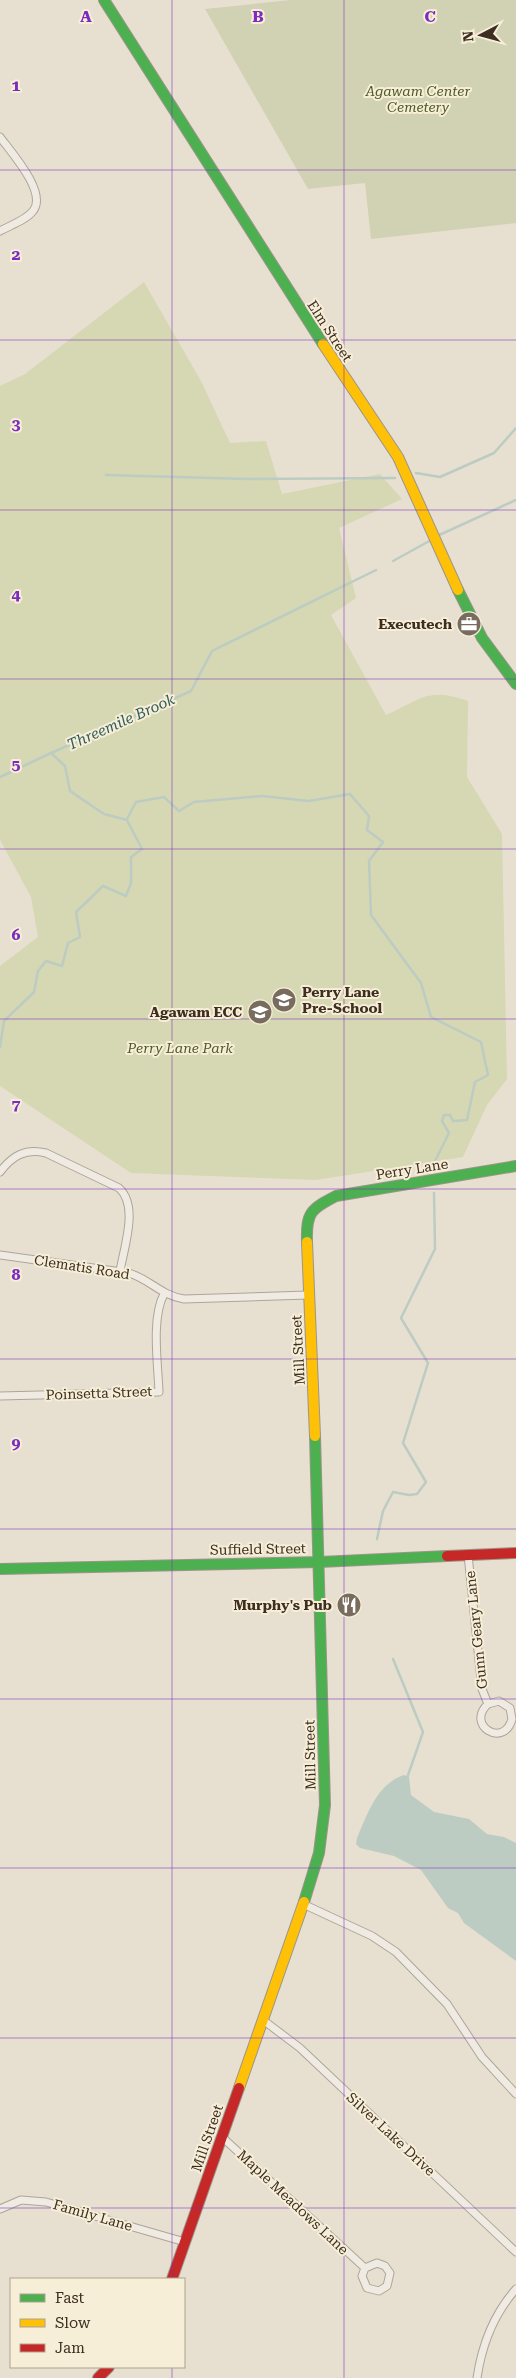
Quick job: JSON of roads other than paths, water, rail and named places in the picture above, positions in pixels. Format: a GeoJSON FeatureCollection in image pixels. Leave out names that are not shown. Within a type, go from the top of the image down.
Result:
{"type":"FeatureCollection","features":[{"type":"Feature","properties":{"kind":"street","name":"Elm Street"},"geometry":{"type":"LineString","coordinates":[[104,0],[178,114],[276,273],[398,458],[482,638],[516,684]]}},
{"type":"Feature","properties":{"kind":"street"},"geometry":{"type":"LineString","coordinates":[[0,137],[34,186],[38,200],[36,208],[30,215],[0,231]]}},
{"type":"Feature","properties":{"kind":"street"},"geometry":{"type":"LineString","coordinates":[[0,1172],[15,1155],[36,1151],[46,1153],[119,1188],[127,1198],[130,1211],[120,1271]]}},
{"type":"Feature","properties":{"kind":"street","name":"Perry Lane"},"geometry":{"type":"LineString","coordinates":[[315,1207],[336,1196],[516,1166]]}},
{"type":"Feature","properties":{"kind":"street","name":"Mill Street"},"geometry":{"type":"LineString","coordinates":[[172,2278],[263,2020],[319,1853],[325,1805],[320,1562],[308,1295],[307,1226],[309,1217],[315,1207]]}},
{"type":"Feature","properties":{"kind":"street","name":"Clematis Road"},"geometry":{"type":"LineString","coordinates":[[0,1255],[120,1271],[136,1275],[164,1294],[184,1300],[308,1295]]}},
{"type":"Feature","properties":{"kind":"street","name":"Poinsetta Street"},"geometry":{"type":"LineString","coordinates":[[0,1396],[159,1392],[157,1320],[159,1306],[164,1294]]}},
{"type":"Feature","properties":{"kind":"street","name":"Suffield Street"},"geometry":{"type":"LineString","coordinates":[[0,1569],[320,1562],[516,1553]]}},
{"type":"Feature","properties":{"kind":"street","name":"Gunn Geary Lane"},"geometry":{"type":"LineString","coordinates":[[468,1555],[482,1689],[488,1704]]}},
{"type":"Feature","properties":{"kind":"street","name":"Gunn Geary Lane"},"geometry":{"type":"LineString","coordinates":[[499,1701],[510,1708],[512,1719],[506,1730],[495,1733],[484,1728],[480,1716],[488,1704],[499,1701]]}},
{"type":"Feature","properties":{"kind":"street"},"geometry":{"type":"LineString","coordinates":[[303,1904],[372,1936],[396,1952],[446,2004],[482,2057],[516,2094]]}},
{"type":"Feature","properties":{"kind":"street","name":"Silver Lake Drive"},"geometry":{"type":"LineString","coordinates":[[263,2020],[300,2048],[516,2252]]}},
{"type":"Feature","properties":{"kind":"street","name":"Maple Meadows Lane"},"geometry":{"type":"LineString","coordinates":[[222,2137],[365,2268]]}},
{"type":"Feature","properties":{"kind":"street","name":"Family Lane"},"geometry":{"type":"LineString","coordinates":[[0,2209],[21,2200],[46,2202],[186,2242]]}},
{"type":"Feature","properties":{"kind":"street"},"geometry":{"type":"LineString","coordinates":[[376,2263],[385,2266],[390,2273],[387,2286],[379,2291],[367,2288],[362,2280],[365,2268],[376,2263]]}},
{"type":"Feature","properties":{"kind":"street"},"geometry":{"type":"LineString","coordinates":[[477,2378],[490,2329],[500,2309],[516,2289]]}},
{"type":"Feature","properties":{"kind":"street"},"geometry":{"type":"LineString","coordinates":[[98,2378],[108,2368]]}},
{"type":"Feature","properties":{"kind":"waterway"},"geometry":{"type":"LineString","coordinates":[[416,473],[440,477],[494,453],[516,428]]}},
{"type":"Feature","properties":{"kind":"waterway"},"geometry":{"type":"LineString","coordinates":[[106,475],[247,479],[395,478]]}},
{"type":"Feature","properties":{"kind":"waterway","name":"Threemile Brook"},"geometry":{"type":"LineString","coordinates":[[437,536],[516,500]]}},
{"type":"Feature","properties":{"kind":"waterway","name":"Threemile Brook"},"geometry":{"type":"LineString","coordinates":[[393,561],[433,539]]}},
{"type":"Feature","properties":{"kind":"waterway","name":"Threemile Brook"},"geometry":{"type":"LineString","coordinates":[[0,1047],[4,1021],[34,992],[38,971],[46,961],[62,966],[68,943],[80,937],[76,912],[103,886],[126,896],[131,883],[131,857],[142,849],[127,820],[104,814],[70,791],[65,766],[51,753],[191,691],[212,651],[376,570]]}},
{"type":"Feature","properties":{"kind":"waterway"},"geometry":{"type":"LineString","coordinates":[[0,777],[51,753]]}},
{"type":"Feature","properties":{"kind":"waterway"},"geometry":{"type":"LineString","coordinates":[[127,819],[136,802],[164,797],[179,811],[194,802],[262,796],[309,801],[350,794],[369,816],[367,830],[383,842],[369,861],[371,915],[421,983],[431,1017],[481,1042],[488,1075],[475,1082],[467,1120],[453,1121],[450,1115],[444,1115],[442,1121],[449,1133],[434,1163]]}},
{"type":"Feature","properties":{"kind":"waterway"},"geometry":{"type":"LineString","coordinates":[[377,1539],[383,1511],[393,1492],[409,1495],[417,1494],[426,1482],[403,1443],[428,1363],[401,1318],[435,1249],[434,1193]]}},
{"type":"Feature","properties":{"kind":"waterway"},"geometry":{"type":"LineString","coordinates":[[393,1659],[423,1732],[407,1778]]}},
{"type":"Feature","properties":{"kind":"place","name":"Executech"},"geometry":{"type":"Point","coordinates":[469,624]}},
{"type":"Feature","properties":{"kind":"place","name":"Perry Lane Pre-School"},"geometry":{"type":"Point","coordinates":[284,1000]}},
{"type":"Feature","properties":{"kind":"place","name":"Agawam ECC"},"geometry":{"type":"Point","coordinates":[260,1012]}},
{"type":"Feature","properties":{"kind":"place","name":"Murphy's Pub"},"geometry":{"type":"Point","coordinates":[349,1605]}},
{"type":"Feature","properties":{"kind":"park label","name":"Agawam Center Cemetery"},"geometry":{"type":"Point","coordinates":[418,99]}},
{"type":"Feature","properties":{"kind":"park label","name":"Perry Lane Park"},"geometry":{"type":"Point","coordinates":[180,1048]}}]}
